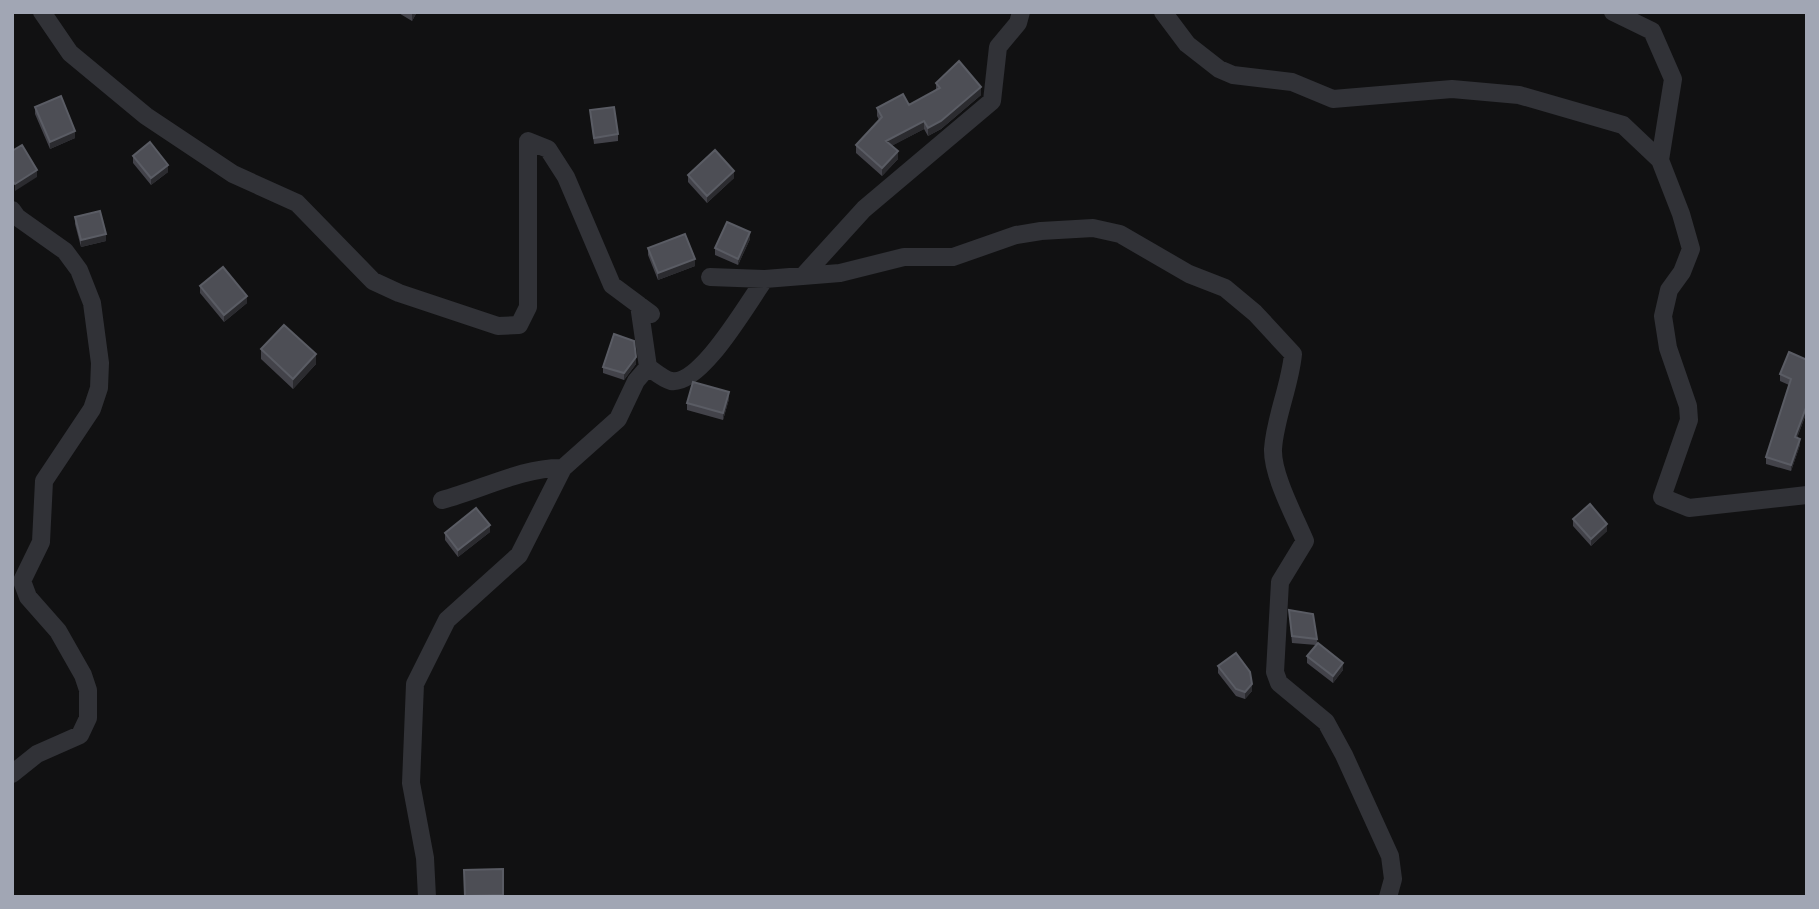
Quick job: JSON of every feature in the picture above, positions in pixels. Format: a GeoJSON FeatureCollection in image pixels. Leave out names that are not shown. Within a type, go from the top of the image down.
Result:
{"type":"FeatureCollection","features":[{"type":"Feature","properties":{"kind":"street"},"geometry":{"type":"LineString","coordinates":[[42,12],[69,52],[146,117],[233,174],[297,203],[373,281],[399,293],[498,326],[519,325],[528,307],[528,141],[548,149],[566,177],[612,285],[645,310],[648,367],[636,381],[618,419],[563,468],[519,555],[447,620],[415,684],[411,783],[425,858],[427,897]]}},
{"type":"Feature","properties":{"kind":"street"},"geometry":{"type":"LineString","coordinates":[[804,275],[864,209],[992,102],[998,47],[1018,23],[1021,12]]}},
{"type":"Feature","properties":{"kind":"street"},"geometry":{"type":"LineString","coordinates":[[1163,12],[1187,44],[1219,69],[1233,75],[1292,82],[1333,99],[1452,89],[1519,95],[1623,125],[1660,160]]}},
{"type":"Feature","properties":{"kind":"street"},"geometry":{"type":"LineString","coordinates":[[1613,12],[1652,31],[1673,79],[1660,160],[1690,249],[1682,272],[1668,290],[1663,316],[1668,348],[1688,405],[1689,420],[1662,496],[1689,508],[1807,495]]}},
{"type":"Feature","properties":{"kind":"street"},"geometry":{"type":"LineString","coordinates":[[12,209],[17,217],[65,251],[79,270],[92,303],[100,363],[99,388],[92,409],[44,481],[41,542],[22,581],[28,597],[58,631],[83,675],[88,690],[88,718],[79,735],[37,754],[12,774]]}},
{"type":"Feature","properties":{"kind":"street"},"geometry":{"type":"LineString","coordinates":[[710,277],[765,279],[840,273],[904,257],[953,257],[1016,235],[1093,228],[1120,234],[1189,274],[1225,288],[1255,313],[1293,354],[1291,376],[1273,450],[1277,472],[1305,541],[1280,582],[1275,672],[1279,683],[1326,722],[1344,755],[1364,805],[1390,856],[1392,879],[1388,897]]}},
{"type":"Feature","properties":{"kind":"street"},"geometry":{"type":"LineString","coordinates":[[648,367],[670,381],[690,378],[706,362],[765,279]]}},
{"type":"Feature","properties":{"kind":"street"},"geometry":{"type":"LineString","coordinates":[[442,500],[477,491],[542,467],[563,468]]}},
{"type":"Feature","properties":{"kind":"building"},"geometry":{"type":"Polygon","coordinates":[[[959,61],[981,87],[941,121],[928,128],[924,121],[886,141],[898,151],[882,168],[856,145],[882,117],[877,108],[903,94],[909,105],[940,88],[936,83],[959,61]]]}},
{"type":"Feature","properties":{"kind":"building"},"geometry":{"type":"Polygon","coordinates":[[[61,96],[75,131],[50,142],[35,107],[61,96]]]}},
{"type":"Feature","properties":{"kind":"building"},"geometry":{"type":"Polygon","coordinates":[[[614,107],[618,134],[594,138],[590,110],[614,107]]]}},
{"type":"Feature","properties":{"kind":"building"},"geometry":{"type":"Polygon","coordinates":[[[150,142],[168,165],[151,178],[133,156],[150,142]]]}},
{"type":"Feature","properties":{"kind":"building"},"geometry":{"type":"Polygon","coordinates":[[[22,145],[37,170],[15,184],[12,180],[12,151],[22,145]]]}},
{"type":"Feature","properties":{"kind":"building"},"geometry":{"type":"Polygon","coordinates":[[[715,150],[734,171],[707,196],[688,175],[715,150]]]}},
{"type":"Feature","properties":{"kind":"building"},"geometry":{"type":"Polygon","coordinates":[[[100,211],[106,234],[81,240],[75,217],[100,211]]]}},
{"type":"Feature","properties":{"kind":"building"},"geometry":{"type":"Polygon","coordinates":[[[727,222],[750,232],[738,259],[715,248],[727,222]]]}},
{"type":"Feature","properties":{"kind":"building"},"geometry":{"type":"Polygon","coordinates":[[[685,234],[695,259],[658,273],[648,248],[685,234]]]}},
{"type":"Feature","properties":{"kind":"building"},"geometry":{"type":"Polygon","coordinates":[[[223,267],[247,296],[224,315],[200,286],[223,267]]]}},
{"type":"Feature","properties":{"kind":"building"},"geometry":{"type":"Polygon","coordinates":[[[284,325],[316,354],[293,379],[261,349],[284,325]]]}},
{"type":"Feature","properties":{"kind":"building"},"geometry":{"type":"Polygon","coordinates":[[[614,334],[634,341],[636,357],[624,373],[603,367],[614,334]]]}},
{"type":"Feature","properties":{"kind":"building"},"geometry":{"type":"Polygon","coordinates":[[[1789,352],[1807,360],[1807,405],[1795,437],[1800,439],[1791,465],[1766,457],[1791,379],[1780,374],[1789,352]]]}},
{"type":"Feature","properties":{"kind":"building"},"geometry":{"type":"Polygon","coordinates":[[[693,382],[729,392],[723,413],[687,403],[693,382]]]}},
{"type":"Feature","properties":{"kind":"building"},"geometry":{"type":"Polygon","coordinates":[[[1590,504],[1607,524],[1591,539],[1573,519],[1590,504]]]}},
{"type":"Feature","properties":{"kind":"building"},"geometry":{"type":"Polygon","coordinates":[[[476,508],[490,525],[458,550],[445,533],[476,508]]]}},
{"type":"Feature","properties":{"kind":"building"},"geometry":{"type":"Polygon","coordinates":[[[1289,610],[1313,614],[1317,639],[1292,636],[1289,610]]]}},
{"type":"Feature","properties":{"kind":"building"},"geometry":{"type":"Polygon","coordinates":[[[1318,643],[1343,663],[1333,676],[1307,656],[1318,643]]]}},
{"type":"Feature","properties":{"kind":"building"},"geometry":{"type":"Polygon","coordinates":[[[1236,653],[1250,672],[1252,684],[1245,692],[1236,689],[1218,666],[1236,653]]]}},
{"type":"Feature","properties":{"kind":"building"},"geometry":{"type":"Polygon","coordinates":[[[503,869],[503,895],[465,896],[464,870],[503,869]]]}}]}
